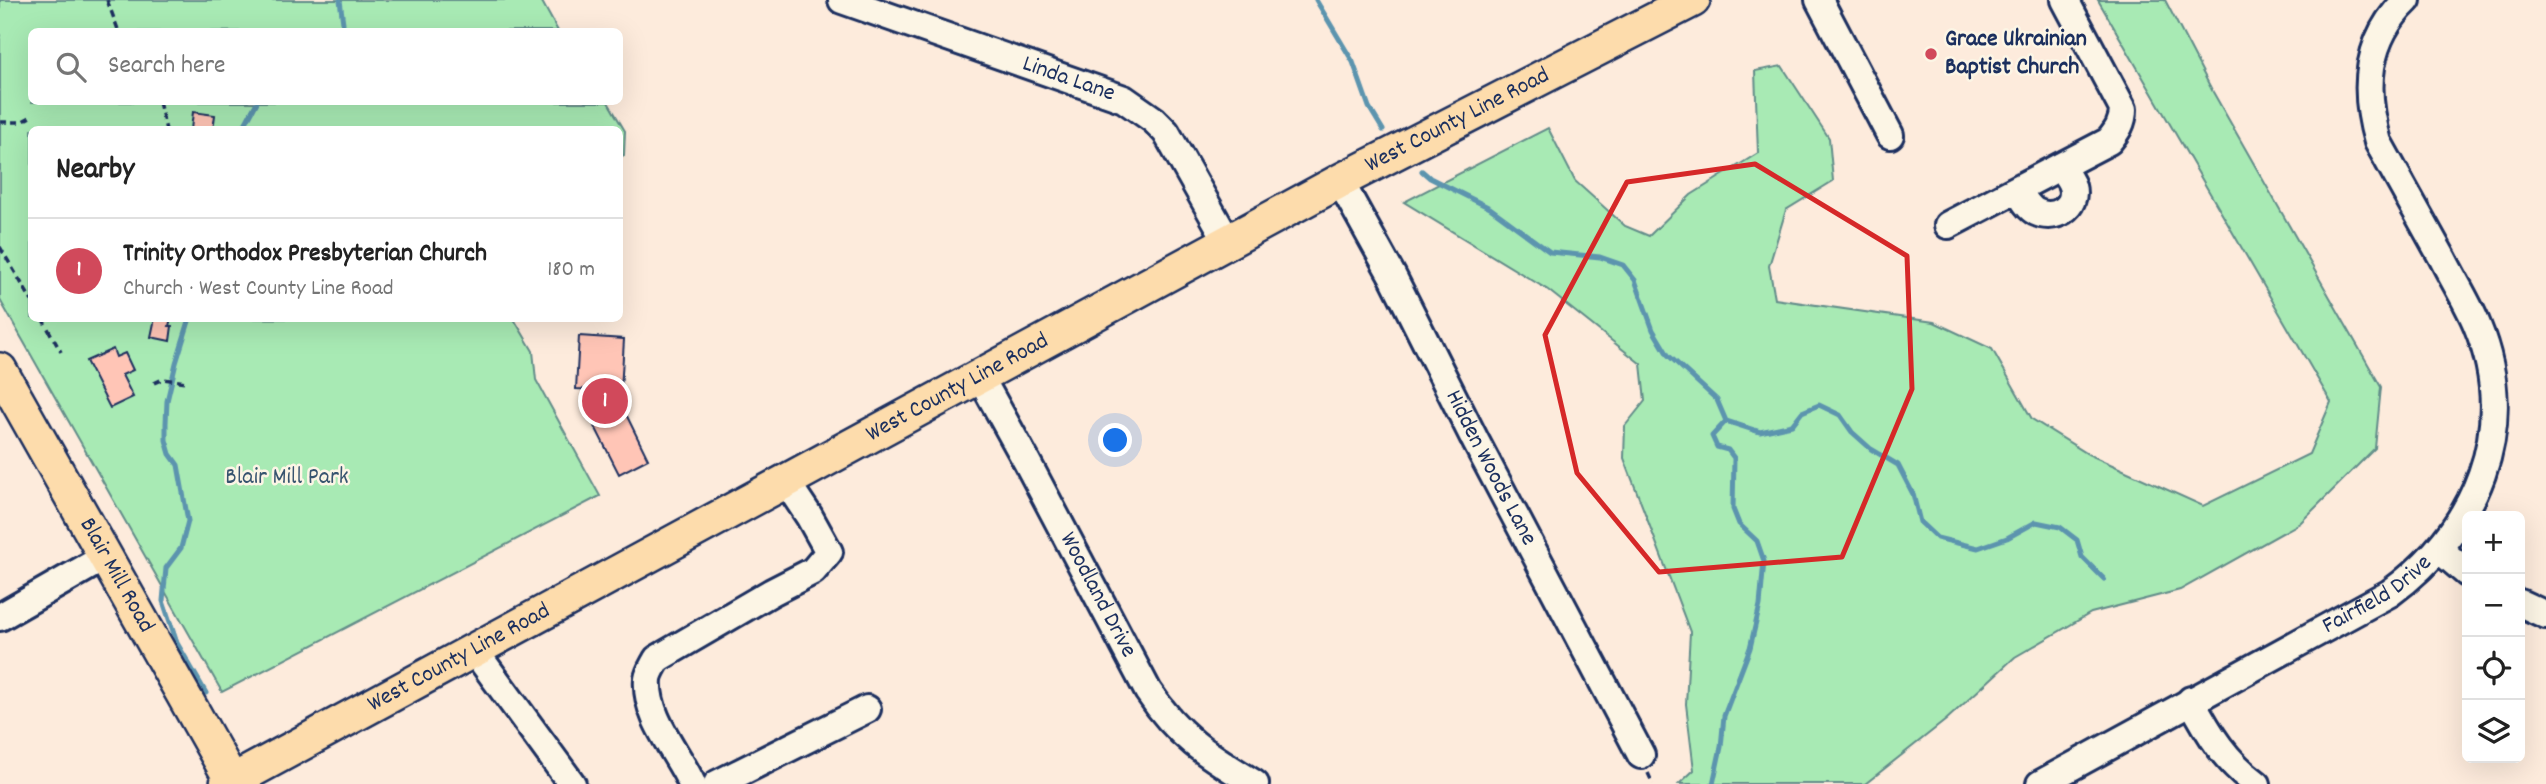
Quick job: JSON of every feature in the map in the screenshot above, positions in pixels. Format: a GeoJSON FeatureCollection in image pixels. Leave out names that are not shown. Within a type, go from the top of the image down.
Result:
{"type":"FeatureCollection","features":[{"type":"Feature","properties":{"kind":"main road","name":"West County Line Road"},"geometry":{"type":"LineString","coordinates":[[230,783],[1340,181],[1693,0]]}},
{"type":"Feature","properties":{"kind":"main road","name":"Blair Mill Road"},"geometry":{"type":"LineString","coordinates":[[2,377],[230,783]]}},
{"type":"Feature","properties":{"kind":"street","name":"Linda Lane"},"geometry":{"type":"LineString","coordinates":[[842,0],[1124,99],[1166,132],[1228,242]]}},
{"type":"Feature","properties":{"kind":"street"},"geometry":{"type":"LineString","coordinates":[[1819,0],[1890,135]]}},
{"type":"Feature","properties":{"kind":"street"},"geometry":{"type":"LineString","coordinates":[[1948,225],[2109,141],[2118,130],[2123,109],[2065,0]]}},
{"type":"Feature","properties":{"kind":"street","name":"Fairfield Drive"},"geometry":{"type":"LineString","coordinates":[[2040,784],[2390,593],[2440,550],[2474,496],[2484,469],[2492,431],[2492,382],[2487,354],[2478,326],[2378,142],[2370,115],[2368,88],[2371,61],[2389,19],[2407,0]]}},
{"type":"Feature","properties":{"kind":"street"},"geometry":{"type":"LineString","coordinates":[[2018,190],[2030,208],[2037,212],[2047,215],[2062,212],[2068,207],[2073,193],[2072,186],[2060,166]]}},
{"type":"Feature","properties":{"kind":"street","name":"Hidden Woods Lane"},"geometry":{"type":"LineString","coordinates":[[1340,181],[1392,275],[1476,442],[1641,755]]}},
{"type":"Feature","properties":{"kind":"street","name":"Woodland Drive"},"geometry":{"type":"LineString","coordinates":[[979,375],[1162,713],[1199,750],[1255,784]]}},
{"type":"Feature","properties":{"kind":"street"},"geometry":{"type":"LineString","coordinates":[[692,784],[658,725],[649,696],[648,676],[657,659],[813,571],[829,552],[785,480]]}},
{"type":"Feature","properties":{"kind":"street"},"geometry":{"type":"LineString","coordinates":[[2440,550],[2462,569]]}},
{"type":"Feature","properties":{"kind":"street"},"geometry":{"type":"LineString","coordinates":[[0,617],[105,557]]}},
{"type":"Feature","properties":{"kind":"street"},"geometry":{"type":"LineString","coordinates":[[2525,605],[2546,615]]}},
{"type":"Feature","properties":{"kind":"street"},"geometry":{"type":"LineString","coordinates":[[474,650],[572,784]]}},
{"type":"Feature","properties":{"kind":"street"},"geometry":{"type":"LineString","coordinates":[[2191,700],[2212,739],[2229,761],[2257,784]]}},
{"type":"Feature","properties":{"kind":"street"},"geometry":{"type":"LineString","coordinates":[[717,784],[867,709]]}},
{"type":"Feature","properties":{"kind":"path"},"geometry":{"type":"LineString","coordinates":[[107,0],[118,28]]}},
{"type":"Feature","properties":{"kind":"path"},"geometry":{"type":"LineString","coordinates":[[160,105],[165,126]]}},
{"type":"Feature","properties":{"kind":"path"},"geometry":{"type":"LineString","coordinates":[[0,122],[21,122],[32,116]]}},
{"type":"Feature","properties":{"kind":"path"},"geometry":{"type":"LineString","coordinates":[[0,247],[28,294]]}},
{"type":"Feature","properties":{"kind":"path"},"geometry":{"type":"LineString","coordinates":[[44,322],[61,352]]}},
{"type":"Feature","properties":{"kind":"path"},"geometry":{"type":"LineString","coordinates":[[154,383],[166,379],[187,382]]}},
{"type":"Feature","properties":{"kind":"highlighted area"},"geometry":{"type":"Polygon","coordinates":[[[1755,164],[1907,256],[1912,389],[1842,557],[1659,572],[1577,473],[1545,335],[1627,182],[1755,164]]]}},
{"type":"Feature","properties":{"kind":"green space","name":"Blair Mill Park"},"geometry":{"type":"Polygon","coordinates":[[[0,0],[541,0],[556,28],[28,28],[28,105],[610,105],[622,126],[28,126],[28,322],[516,322],[533,351],[536,380],[600,496],[222,692],[0,300],[0,0]]]}},
{"type":"Feature","properties":{"kind":"green space"},"geometry":{"type":"Polygon","coordinates":[[[2098,0],[2165,0],[2213,92],[2381,387],[2375,448],[2300,523],[2180,590],[2091,613],[2015,657],[1946,720],[1865,784],[1679,784],[1694,770],[1686,704],[1690,632],[1624,458],[1625,426],[1645,401],[1641,364],[1548,290],[1404,202],[1548,128],[1575,181],[1625,226],[1649,236],[1691,195],[1758,153],[1755,71],[1782,66],[1829,138],[1833,181],[1786,210],[1769,266],[1775,299],[1934,322],[1992,349],[2032,419],[2088,454],[2203,506],[2309,454],[2331,402],[2098,0]]]}},
{"type":"Feature","properties":{"kind":"green space","name":"Blair Mill Park"},"geometry":{"type":"Polygon","coordinates":[[[623,128],[625,131],[623,156],[623,128]]]}},
{"type":"Feature","properties":{"kind":"building"},"geometry":{"type":"Polygon","coordinates":[[[193,112],[215,115],[214,126],[191,126],[193,112]]]}},
{"type":"Feature","properties":{"kind":"building"},"geometry":{"type":"Polygon","coordinates":[[[154,322],[170,322],[170,341],[151,337],[154,322]]]}},
{"type":"Feature","properties":{"kind":"building"},"geometry":{"type":"Polygon","coordinates":[[[579,336],[624,339],[621,391],[576,389],[579,336]]]}},
{"type":"Feature","properties":{"kind":"building"},"geometry":{"type":"Polygon","coordinates":[[[113,349],[116,357],[125,353],[133,370],[122,375],[133,397],[110,408],[86,361],[113,349]]]}},
{"type":"Feature","properties":{"kind":"building"},"geometry":{"type":"Polygon","coordinates":[[[617,396],[648,459],[619,474],[587,411],[617,396]]]}},
{"type":"Feature","properties":{"kind":"waterway"},"geometry":{"type":"LineString","coordinates":[[340,0],[342,28]]}},
{"type":"Feature","properties":{"kind":"waterway"},"geometry":{"type":"LineString","coordinates":[[1316,0],[1353,62],[1369,107],[1383,130]]}},
{"type":"Feature","properties":{"kind":"waterway"},"geometry":{"type":"LineString","coordinates":[[244,126],[255,105]]}},
{"type":"Feature","properties":{"kind":"waterway"},"geometry":{"type":"LineString","coordinates":[[1422,171],[1430,178],[1490,208],[1550,252],[1600,257],[1623,265],[1635,280],[1653,330],[1668,355],[1717,400],[1726,421],[1760,432],[1792,425],[1802,412],[1819,405],[1840,415],[1852,432],[1871,449],[1898,465],[1913,494],[1920,522],[1937,538],[1978,548],[2007,538],[2036,522],[2060,527],[2077,540],[2082,557],[2104,579]]}},
{"type":"Feature","properties":{"kind":"waterway"},"geometry":{"type":"LineString","coordinates":[[189,322],[167,401],[166,423],[166,440],[170,454],[178,465],[188,521],[181,548],[166,568],[163,601],[177,643],[206,693]]}},
{"type":"Feature","properties":{"kind":"waterway"},"geometry":{"type":"LineString","coordinates":[[1713,784],[1724,716],[1750,648],[1760,605],[1764,561],[1757,541],[1739,524],[1733,509],[1734,458],[1728,450],[1717,447],[1712,436],[1726,421]]}},
{"type":"Feature","properties":{"kind":"place","name":"Grace Ukrainian Baptist Church"},"geometry":{"type":"Point","coordinates":[1931,54]}},
{"type":"Feature","properties":{"kind":"place","name":"Trinity Orthodox Presbyterian Church"},"geometry":{"type":"Point","coordinates":[605,401]}}]}
